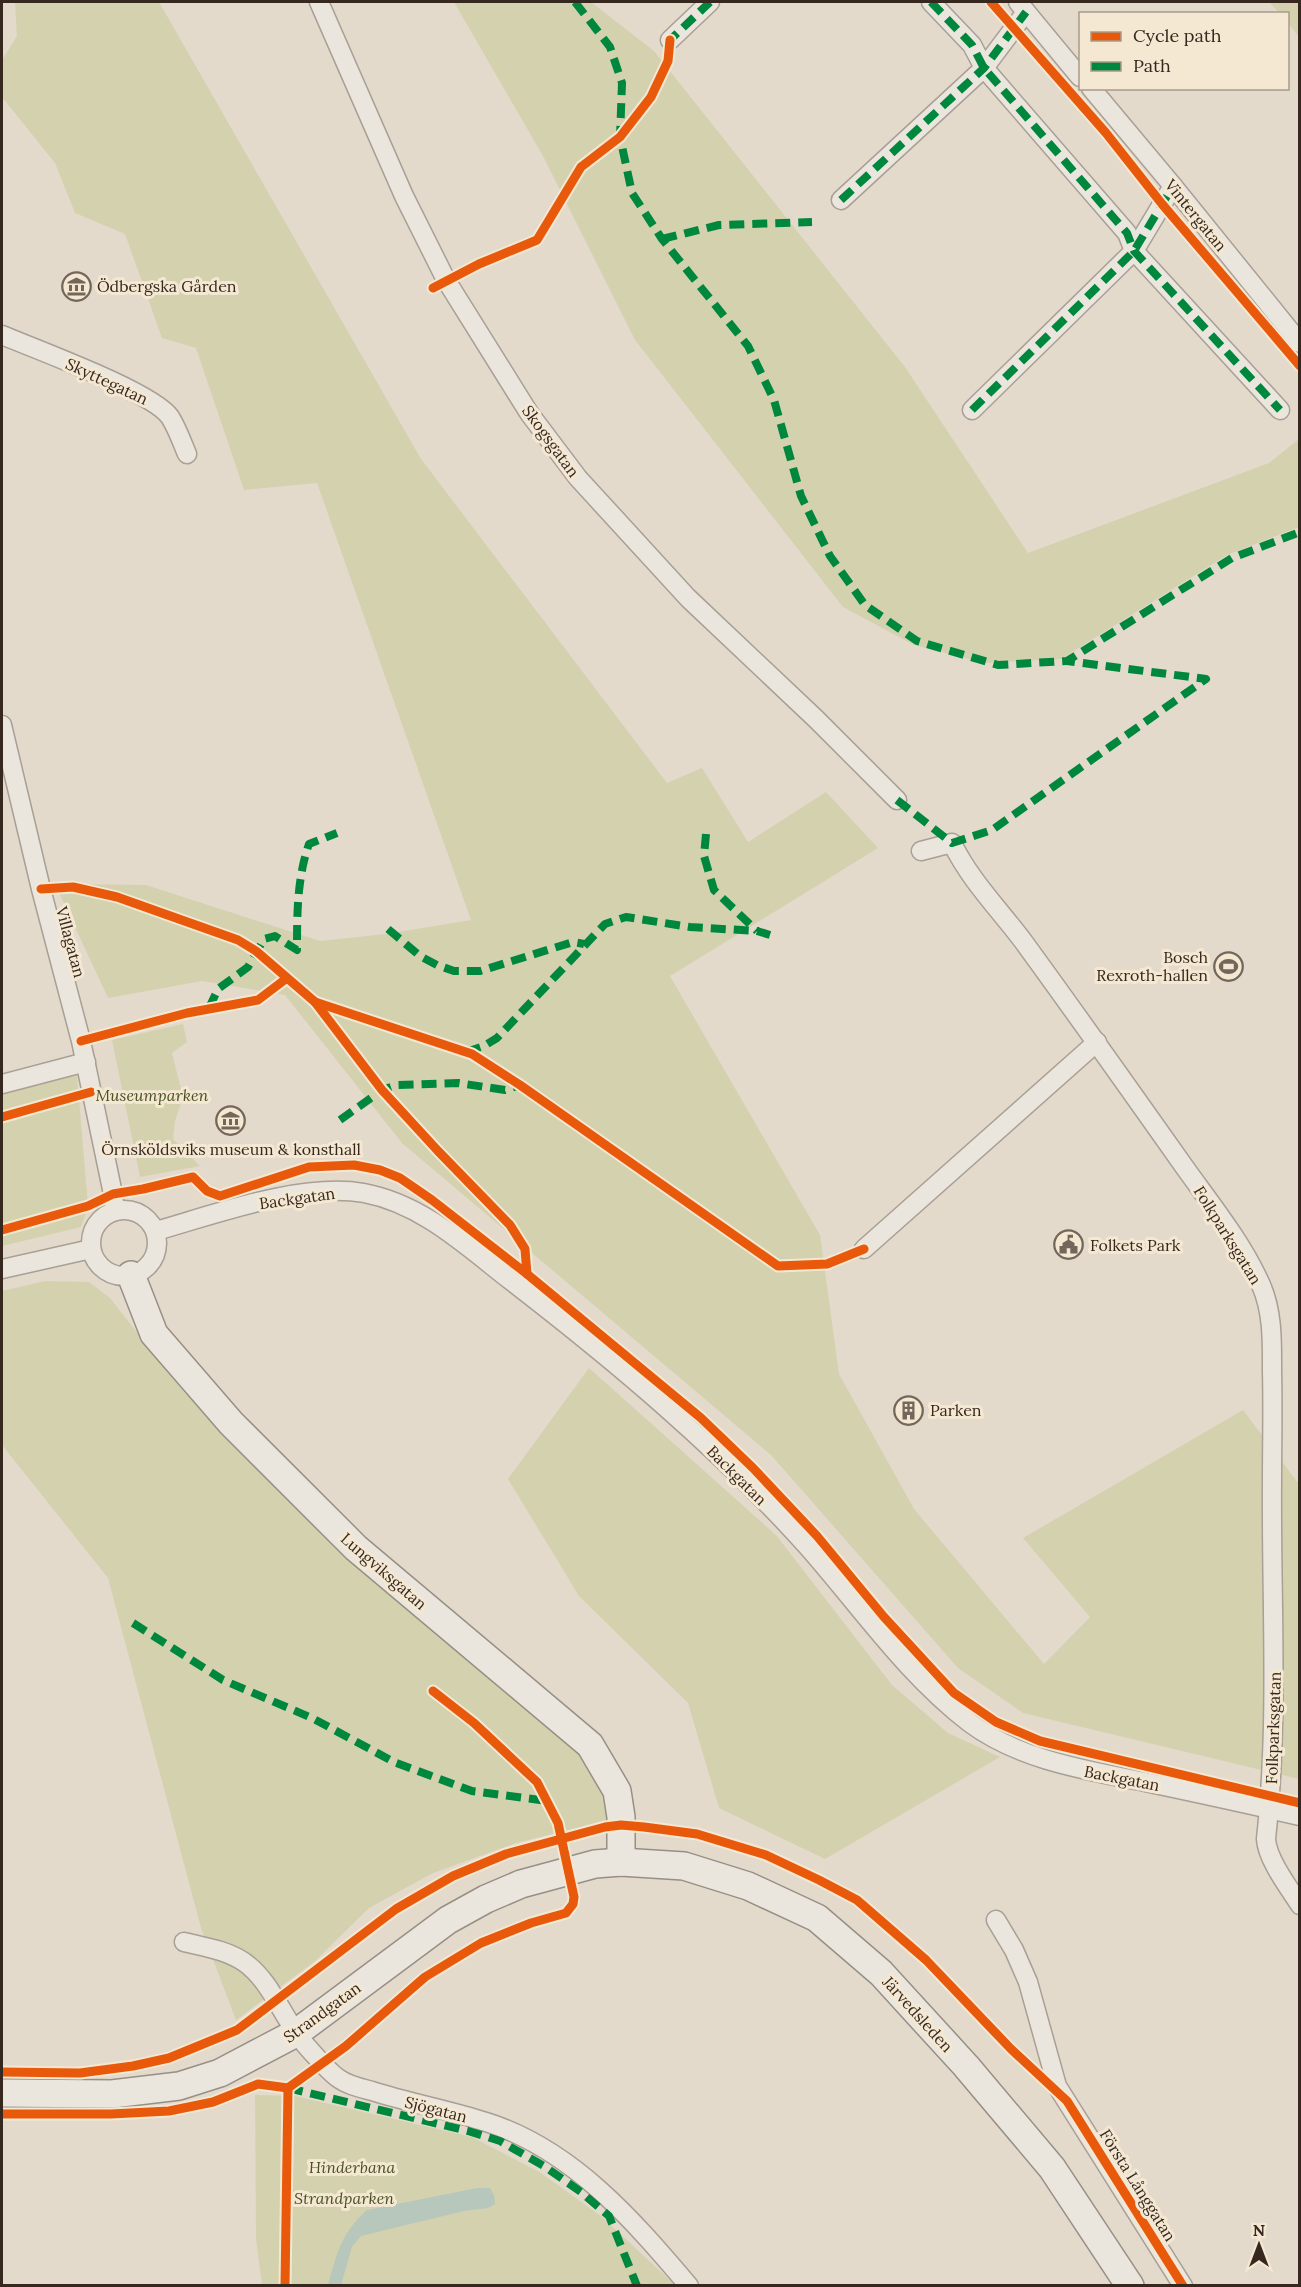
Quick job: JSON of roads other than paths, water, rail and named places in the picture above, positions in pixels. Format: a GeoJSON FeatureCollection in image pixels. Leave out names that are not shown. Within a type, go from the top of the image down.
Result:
{"type":"FeatureCollection","features":[{"type":"Feature","properties":{"kind":"main road","name":"Lungviksgatan"},"geometry":{"type":"LineString","coordinates":[[131,1275],[154,1334],[231,1423],[356,1548],[590,1745],[617,1791],[621,1817],[621,1862]]}},
{"type":"Feature","properties":{"kind":"main road","name":"Strandgatan"},"geometry":{"type":"LineString","coordinates":[[2,2093],[112,2094],[179,2086],[220,2073],[296,2033],[448,1920],[486,1899],[521,1884],[567,1870],[621,1862]]}},
{"type":"Feature","properties":{"kind":"main road","name":"Järvedsleden"},"geometry":{"type":"LineString","coordinates":[[621,1862],[684,1866],[748,1886],[817,1918],[881,1973],[966,2066],[1052,2168],[1130,2286]]}},
{"type":"Feature","properties":{"kind":"street","name":"Skogsgatan"},"geometry":{"type":"LineString","coordinates":[[319,2],[374,130],[446,280],[529,413],[578,478],[688,598],[897,800]]}},
{"type":"Feature","properties":{"kind":"street"},"geometry":{"type":"LineString","coordinates":[[670,40],[710,2]]}},
{"type":"Feature","properties":{"kind":"street"},"geometry":{"type":"LineString","coordinates":[[932,2],[972,45],[984,68],[1127,233],[1134,251],[1280,410]]}},
{"type":"Feature","properties":{"kind":"street"},"geometry":{"type":"LineString","coordinates":[[841,200],[984,68],[1022,7],[1079,75]]}},
{"type":"Feature","properties":{"kind":"street","name":"Vintergatan"},"geometry":{"type":"LineString","coordinates":[[1093,90],[1299,342]]}},
{"type":"Feature","properties":{"kind":"street"},"geometry":{"type":"LineString","coordinates":[[972,410],[1134,251],[1173,186]]}},
{"type":"Feature","properties":{"kind":"street","name":"Skyttegatan"},"geometry":{"type":"LineString","coordinates":[[2,335],[136,393],[158,405],[169,416],[187,454]]}},
{"type":"Feature","properties":{"kind":"street","name":"Villagatan"},"geometry":{"type":"LineString","coordinates":[[2,724],[86,1062],[113,1194],[114,1211]]}},
{"type":"Feature","properties":{"kind":"street","name":"Folkparksgatan"},"geometry":{"type":"LineString","coordinates":[[921,851],[952,843],[972,879],[1011,925],[1097,1042],[1231,1233],[1261,1285],[1268,1306],[1272,1358],[1274,1668],[1266,1846],[1299,1905]]}},
{"type":"Feature","properties":{"kind":"street"},"geometry":{"type":"LineString","coordinates":[[864,1249],[1097,1042]]}},
{"type":"Feature","properties":{"kind":"street"},"geometry":{"type":"LineString","coordinates":[[2,1084],[86,1062]]}},
{"type":"Feature","properties":{"kind":"street","name":"Backgatan"},"geometry":{"type":"LineString","coordinates":[[156,1231],[278,1198],[322,1191],[361,1192],[396,1201],[451,1233],[576,1331],[716,1451],[807,1546],[908,1666],[969,1722],[1006,1744],[1073,1768],[1299,1816]]}},
{"type":"Feature","properties":{"kind":"street"},"geometry":{"type":"LineString","coordinates":[[114,1211],[134,1211],[144,1215],[156,1231],[158,1242],[151,1264],[131,1275],[121,1276],[102,1267],[95,1259],[91,1249],[93,1229],[106,1215],[114,1211]]}},
{"type":"Feature","properties":{"kind":"street"},"geometry":{"type":"LineString","coordinates":[[2,1269],[91,1249]]}},
{"type":"Feature","properties":{"kind":"street","name":"Första Långgatan"},"geometry":{"type":"LineString","coordinates":[[996,1920],[1014,1950],[1028,1982],[1057,2086],[1183,2286]]}},
{"type":"Feature","properties":{"kind":"street","name":"Sjögatan"},"geometry":{"type":"LineString","coordinates":[[184,1942],[218,1950],[245,1963],[266,1985],[296,2033],[338,2078],[350,2085],[487,2122],[520,2135],[548,2152],[610,2198],[644,2233],[689,2286]]}},
{"type":"Feature","properties":{"kind":"place","name":"Ödbergska Gården"},"geometry":{"type":"Point","coordinates":[76,286]}},
{"type":"Feature","properties":{"kind":"place","name":"Bosch Rexroth-hallen"},"geometry":{"type":"Point","coordinates":[1229,966]}},
{"type":"Feature","properties":{"kind":"place","name":"Örnsköldsviks museum & konsthall"},"geometry":{"type":"Point","coordinates":[231,1121]}},
{"type":"Feature","properties":{"kind":"place","name":"Folkets Park"},"geometry":{"type":"Point","coordinates":[1069,1245]}},
{"type":"Feature","properties":{"kind":"place","name":"Parken"},"geometry":{"type":"Point","coordinates":[909,1410]}},
{"type":"Feature","properties":{"kind":"park label","name":"Museumparken"},"geometry":{"type":"Point","coordinates":[152,1095]}},
{"type":"Feature","properties":{"kind":"park label","name":"Hinderbana"},"geometry":{"type":"Point","coordinates":[352,2167]}},
{"type":"Feature","properties":{"kind":"park label","name":"Strandparken"},"geometry":{"type":"Point","coordinates":[344,2198]}}]}
